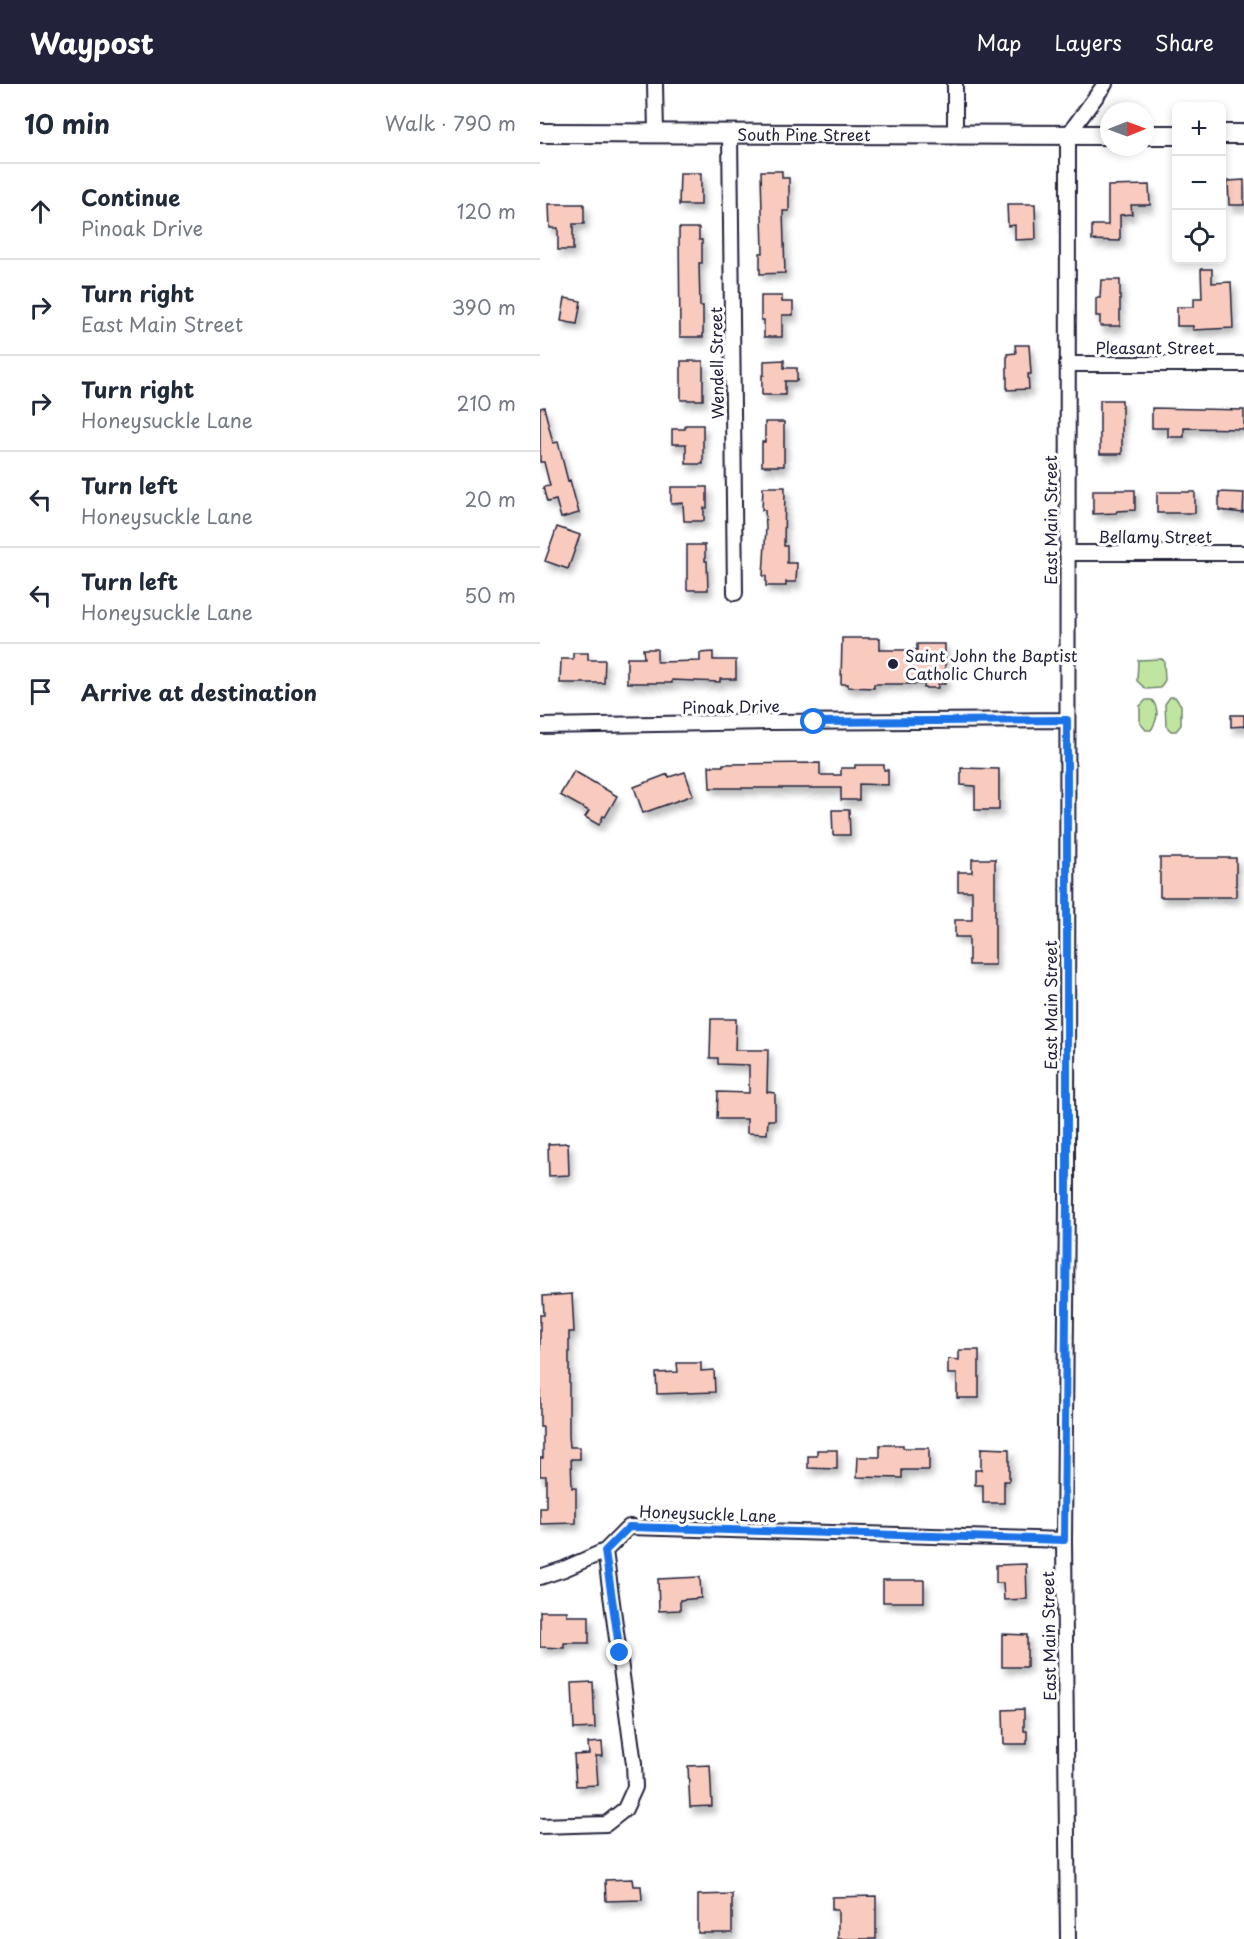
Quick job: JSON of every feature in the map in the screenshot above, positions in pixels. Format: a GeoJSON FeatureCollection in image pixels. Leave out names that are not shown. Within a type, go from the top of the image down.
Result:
{"type":"FeatureCollection","features":[{"type":"Feature","properties":{"kind":"main road","name":"South Pine Street"},"geometry":{"type":"LineString","coordinates":[[540,133],[1100,135]]}},
{"type":"Feature","properties":{"kind":"main road"},"geometry":{"type":"LineString","coordinates":[[1226,134],[1244,134]]}},
{"type":"Feature","properties":{"kind":"main road"},"geometry":{"type":"LineString","coordinates":[[1154,135],[1172,135]]}},
{"type":"Feature","properties":{"kind":"street"},"geometry":{"type":"LineString","coordinates":[[655,84],[656,133]]}},
{"type":"Feature","properties":{"kind":"street"},"geometry":{"type":"LineString","coordinates":[[955,84],[955,134]]}},
{"type":"Feature","properties":{"kind":"street"},"geometry":{"type":"LineString","coordinates":[[1068,135],[1105,84]]}},
{"type":"Feature","properties":{"kind":"street","name":"Wendell Street"},"geometry":{"type":"LineString","coordinates":[[730,133],[735,593]]}},
{"type":"Feature","properties":{"kind":"street","name":"East Main Street"},"geometry":{"type":"LineString","coordinates":[[1068,135],[1067,1198],[1064,1540],[1068,1939]]}},
{"type":"Feature","properties":{"kind":"street","name":"Pleasant Street"},"geometry":{"type":"LineString","coordinates":[[1067,364],[1244,364]]}},
{"type":"Feature","properties":{"kind":"street","name":"Bellamy Street"},"geometry":{"type":"LineString","coordinates":[[1067,553],[1244,553]]}},
{"type":"Feature","properties":{"kind":"street","name":"Pinoak Drive"},"geometry":{"type":"LineString","coordinates":[[540,726],[1067,720]]}},
{"type":"Feature","properties":{"kind":"street","name":"Honeysuckle Lane"},"geometry":{"type":"LineString","coordinates":[[605,1551],[629,1527],[1064,1540]]}},
{"type":"Feature","properties":{"kind":"street"},"geometry":{"type":"LineString","coordinates":[[540,1577],[605,1551],[627,1709],[634,1787],[625,1809],[606,1824],[540,1826]]}},
{"type":"Feature","properties":{"kind":"green space"},"geometry":{"type":"Polygon","coordinates":[[[1162,659],[1165,680],[1160,688],[1146,689],[1137,681],[1138,660],[1162,659]]]}},
{"type":"Feature","properties":{"kind":"green space"},"geometry":{"type":"Polygon","coordinates":[[[1170,697],[1175,697],[1181,705],[1181,725],[1176,731],[1171,731],[1166,726],[1165,704],[1170,697]]]}},
{"type":"Feature","properties":{"kind":"green space"},"geometry":{"type":"Polygon","coordinates":[[[1146,700],[1152,700],[1157,712],[1151,730],[1146,730],[1140,723],[1140,706],[1146,700]]]}},
{"type":"Feature","properties":{"kind":"building"},"geometry":{"type":"Polygon","coordinates":[[[761,171],[782,171],[782,178],[789,178],[789,211],[783,211],[785,273],[760,274],[760,253],[763,253],[761,171]]]}},
{"type":"Feature","properties":{"kind":"building"},"geometry":{"type":"Polygon","coordinates":[[[680,173],[701,173],[701,205],[679,205],[680,173]]]}},
{"type":"Feature","properties":{"kind":"building"},"geometry":{"type":"Polygon","coordinates":[[[1244,180],[1244,205],[1229,205],[1228,181],[1244,180]]]}},
{"type":"Feature","properties":{"kind":"building"},"geometry":{"type":"Polygon","coordinates":[[[1149,185],[1150,205],[1131,205],[1132,214],[1120,215],[1120,241],[1092,240],[1092,225],[1108,225],[1108,186],[1149,185]]]}},
{"type":"Feature","properties":{"kind":"building"},"geometry":{"type":"Polygon","coordinates":[[[549,204],[584,204],[584,224],[573,224],[573,250],[558,250],[558,228],[550,228],[549,204]]]}},
{"type":"Feature","properties":{"kind":"building"},"geometry":{"type":"Polygon","coordinates":[[[1007,204],[1035,204],[1036,239],[1015,240],[1015,225],[1008,226],[1007,204]]]}},
{"type":"Feature","properties":{"kind":"building"},"geometry":{"type":"Polygon","coordinates":[[[679,228],[699,228],[699,240],[702,240],[702,263],[699,263],[703,337],[680,337],[679,228]]]}},
{"type":"Feature","properties":{"kind":"building"},"geometry":{"type":"Polygon","coordinates":[[[1201,269],[1212,269],[1212,283],[1231,282],[1233,328],[1193,330],[1193,326],[1177,326],[1177,307],[1194,307],[1194,298],[1202,298],[1201,269]]]}},
{"type":"Feature","properties":{"kind":"building"},"geometry":{"type":"Polygon","coordinates":[[[1101,280],[1120,280],[1120,326],[1100,326],[1100,316],[1096,316],[1096,298],[1100,298],[1101,280]]]}},
{"type":"Feature","properties":{"kind":"building"},"geometry":{"type":"Polygon","coordinates":[[[761,296],[782,296],[782,302],[793,302],[793,315],[782,315],[782,337],[764,337],[761,296]]]}},
{"type":"Feature","properties":{"kind":"building"},"geometry":{"type":"Polygon","coordinates":[[[565,298],[581,301],[577,324],[561,321],[565,298]]]}},
{"type":"Feature","properties":{"kind":"building"},"geometry":{"type":"Polygon","coordinates":[[[1015,345],[1029,345],[1031,374],[1028,374],[1029,389],[1007,390],[1007,354],[1016,353],[1015,345]]]}},
{"type":"Feature","properties":{"kind":"building"},"geometry":{"type":"Polygon","coordinates":[[[784,360],[784,368],[797,368],[797,381],[785,381],[785,395],[762,395],[764,361],[784,360]]]}},
{"type":"Feature","properties":{"kind":"building"},"geometry":{"type":"Polygon","coordinates":[[[681,361],[703,361],[703,400],[681,400],[681,361]]]}},
{"type":"Feature","properties":{"kind":"building"},"geometry":{"type":"Polygon","coordinates":[[[1100,400],[1122,400],[1122,454],[1100,454],[1100,400]]]}},
{"type":"Feature","properties":{"kind":"building"},"geometry":{"type":"Polygon","coordinates":[[[544,407],[553,443],[558,442],[579,513],[561,518],[556,500],[547,502],[543,487],[550,486],[544,462],[540,462],[540,408],[544,407]]]}},
{"type":"Feature","properties":{"kind":"building"},"geometry":{"type":"Polygon","coordinates":[[[1152,408],[1244,410],[1244,429],[1184,428],[1184,437],[1168,437],[1168,428],[1152,428],[1152,408]]]}},
{"type":"Feature","properties":{"kind":"building"},"geometry":{"type":"Polygon","coordinates":[[[765,422],[784,422],[784,466],[762,466],[765,422]]]}},
{"type":"Feature","properties":{"kind":"building"},"geometry":{"type":"Polygon","coordinates":[[[685,425],[703,425],[703,464],[686,464],[686,444],[672,444],[672,429],[685,429],[685,425]]]}},
{"type":"Feature","properties":{"kind":"building"},"geometry":{"type":"Polygon","coordinates":[[[671,487],[707,487],[707,508],[704,508],[704,521],[684,521],[683,503],[671,504],[671,487]]]}},
{"type":"Feature","properties":{"kind":"building"},"geometry":{"type":"Polygon","coordinates":[[[763,487],[785,487],[784,546],[787,546],[787,563],[797,563],[796,582],[786,582],[786,586],[766,586],[766,576],[763,576],[766,528],[765,510],[762,510],[763,487]]]}},
{"type":"Feature","properties":{"kind":"building"},"geometry":{"type":"Polygon","coordinates":[[[1093,490],[1135,490],[1135,510],[1093,514],[1093,490]]]}},
{"type":"Feature","properties":{"kind":"building"},"geometry":{"type":"Polygon","coordinates":[[[1157,492],[1195,492],[1195,513],[1157,513],[1157,492]]]}},
{"type":"Feature","properties":{"kind":"building"},"geometry":{"type":"Polygon","coordinates":[[[1219,492],[1244,493],[1243,513],[1219,510],[1219,492]]]}},
{"type":"Feature","properties":{"kind":"building"},"geometry":{"type":"Polygon","coordinates":[[[557,527],[580,535],[568,569],[545,561],[557,527]]]}},
{"type":"Feature","properties":{"kind":"building"},"geometry":{"type":"Polygon","coordinates":[[[687,545],[705,545],[708,590],[687,590],[687,545]]]}},
{"type":"Feature","properties":{"kind":"building","name":"Saint John the Baptist Catholic Church"},"geometry":{"type":"Polygon","coordinates":[[[842,638],[880,638],[880,650],[917,650],[917,644],[945,644],[945,684],[938,684],[938,688],[924,688],[924,684],[874,684],[874,688],[848,687],[848,684],[841,684],[842,638]]]}},
{"type":"Feature","properties":{"kind":"building"},"geometry":{"type":"Polygon","coordinates":[[[643,649],[657,649],[657,662],[700,661],[700,653],[713,652],[713,660],[736,660],[736,679],[720,679],[720,682],[672,680],[672,683],[627,683],[627,658],[644,658],[643,649]]]}},
{"type":"Feature","properties":{"kind":"building"},"geometry":{"type":"Polygon","coordinates":[[[573,653],[588,653],[588,660],[605,660],[604,683],[560,683],[561,659],[573,659],[573,653]]]}},
{"type":"Feature","properties":{"kind":"building"},"geometry":{"type":"Polygon","coordinates":[[[1231,715],[1244,715],[1244,726],[1231,727],[1231,715]]]}},
{"type":"Feature","properties":{"kind":"building"},"geometry":{"type":"Polygon","coordinates":[[[820,763],[820,775],[841,775],[841,768],[855,768],[855,765],[884,765],[884,770],[888,770],[888,785],[859,784],[859,800],[841,800],[841,788],[710,788],[709,766],[820,763]]]}},
{"type":"Feature","properties":{"kind":"building"},"geometry":{"type":"Polygon","coordinates":[[[961,768],[999,769],[999,810],[975,810],[975,786],[961,785],[961,768]]]}},
{"type":"Feature","properties":{"kind":"building"},"geometry":{"type":"Polygon","coordinates":[[[574,771],[617,796],[599,825],[585,817],[589,811],[560,795],[574,771]]]}},
{"type":"Feature","properties":{"kind":"building"},"geometry":{"type":"Polygon","coordinates":[[[685,772],[693,795],[643,813],[634,787],[668,774],[669,777],[685,772]]]}},
{"type":"Feature","properties":{"kind":"building"},"geometry":{"type":"Polygon","coordinates":[[[832,810],[849,810],[850,835],[833,835],[832,810]]]}},
{"type":"Feature","properties":{"kind":"building"},"geometry":{"type":"Polygon","coordinates":[[[1160,858],[1236,858],[1236,897],[1160,897],[1160,858]]]}},
{"type":"Feature","properties":{"kind":"building"},"geometry":{"type":"Polygon","coordinates":[[[972,859],[995,859],[995,965],[969,965],[969,937],[955,937],[955,920],[972,920],[972,891],[958,891],[958,872],[972,872],[972,859]]]}},
{"type":"Feature","properties":{"kind":"building"},"geometry":{"type":"Polygon","coordinates":[[[711,1019],[736,1019],[735,1050],[768,1050],[767,1092],[775,1093],[775,1120],[768,1120],[767,1134],[747,1133],[747,1119],[717,1119],[718,1092],[749,1093],[749,1065],[718,1064],[718,1058],[710,1058],[711,1019]]]}},
{"type":"Feature","properties":{"kind":"building"},"geometry":{"type":"Polygon","coordinates":[[[568,1143],[569,1175],[549,1176],[548,1144],[568,1143]]]}},
{"type":"Feature","properties":{"kind":"building"},"geometry":{"type":"Polygon","coordinates":[[[572,1294],[574,1332],[569,1332],[569,1436],[570,1447],[580,1447],[580,1459],[571,1459],[572,1488],[576,1488],[576,1523],[540,1524],[540,1508],[546,1508],[546,1476],[540,1476],[540,1458],[543,1458],[543,1427],[540,1427],[540,1315],[544,1315],[543,1296],[572,1294]]]}},
{"type":"Feature","properties":{"kind":"building"},"geometry":{"type":"Polygon","coordinates":[[[959,1350],[979,1350],[979,1398],[957,1398],[957,1374],[948,1374],[948,1359],[959,1360],[959,1350]]]}},
{"type":"Feature","properties":{"kind":"building"},"geometry":{"type":"Polygon","coordinates":[[[677,1363],[701,1363],[701,1371],[714,1370],[715,1392],[657,1394],[656,1373],[678,1372],[677,1363]]]}},
{"type":"Feature","properties":{"kind":"building"},"geometry":{"type":"Polygon","coordinates":[[[880,1445],[929,1448],[929,1470],[902,1470],[902,1478],[857,1477],[858,1457],[880,1457],[880,1445]]]}},
{"type":"Feature","properties":{"kind":"building"},"geometry":{"type":"Polygon","coordinates":[[[981,1448],[1009,1449],[1009,1481],[1004,1481],[1004,1503],[983,1503],[983,1485],[975,1485],[975,1470],[981,1470],[981,1448]]]}},
{"type":"Feature","properties":{"kind":"building"},"geometry":{"type":"Polygon","coordinates":[[[817,1450],[837,1450],[837,1469],[808,1468],[808,1456],[817,1456],[817,1450]]]}},
{"type":"Feature","properties":{"kind":"building"},"geometry":{"type":"Polygon","coordinates":[[[1026,1564],[1027,1599],[1004,1600],[1003,1583],[996,1583],[996,1565],[1026,1564]]]}},
{"type":"Feature","properties":{"kind":"building"},"geometry":{"type":"Polygon","coordinates":[[[700,1577],[701,1598],[680,1600],[680,1610],[659,1611],[658,1579],[700,1577]]]}},
{"type":"Feature","properties":{"kind":"building"},"geometry":{"type":"Polygon","coordinates":[[[883,1580],[924,1580],[924,1602],[883,1602],[883,1580]]]}},
{"type":"Feature","properties":{"kind":"building"},"geometry":{"type":"Polygon","coordinates":[[[540,1611],[567,1611],[567,1616],[589,1616],[589,1643],[564,1643],[564,1648],[540,1647],[540,1611]]]}},
{"type":"Feature","properties":{"kind":"building"},"geometry":{"type":"Polygon","coordinates":[[[1002,1634],[1027,1635],[1027,1667],[1002,1667],[1002,1634]]]}},
{"type":"Feature","properties":{"kind":"building"},"geometry":{"type":"Polygon","coordinates":[[[593,1682],[595,1728],[574,1729],[572,1683],[593,1682]]]}},
{"type":"Feature","properties":{"kind":"building"},"geometry":{"type":"Polygon","coordinates":[[[1024,1709],[1024,1731],[1027,1731],[1027,1744],[1004,1744],[1003,1710],[1024,1709]]]}},
{"type":"Feature","properties":{"kind":"building"},"geometry":{"type":"Polygon","coordinates":[[[602,1742],[603,1756],[596,1756],[598,1785],[576,1786],[574,1755],[589,1754],[588,1743],[602,1742]]]}},
{"type":"Feature","properties":{"kind":"building"},"geometry":{"type":"Polygon","coordinates":[[[710,1765],[712,1806],[690,1807],[688,1766],[710,1765]]]}},
{"type":"Feature","properties":{"kind":"building"},"geometry":{"type":"Polygon","coordinates":[[[632,1879],[633,1886],[641,1886],[642,1900],[606,1901],[605,1880],[632,1879]]]}},
{"type":"Feature","properties":{"kind":"building"},"geometry":{"type":"Polygon","coordinates":[[[732,1894],[732,1933],[698,1933],[698,1895],[732,1894]]]}},
{"type":"Feature","properties":{"kind":"building"},"geometry":{"type":"Polygon","coordinates":[[[876,1896],[876,1939],[838,1939],[838,1910],[832,1910],[832,1897],[876,1896]]]}},
{"type":"Feature","properties":{"kind":"place","name":"Saint John the Baptist Catholic Church"},"geometry":{"type":"Point","coordinates":[893,664]}},
{"type":"Feature","properties":{"kind":"route"},"geometry":{"type":"LineString","coordinates":[[620,1653],[605,1551],[629,1527],[1064,1540],[1067,720],[814,722]]}}]}
